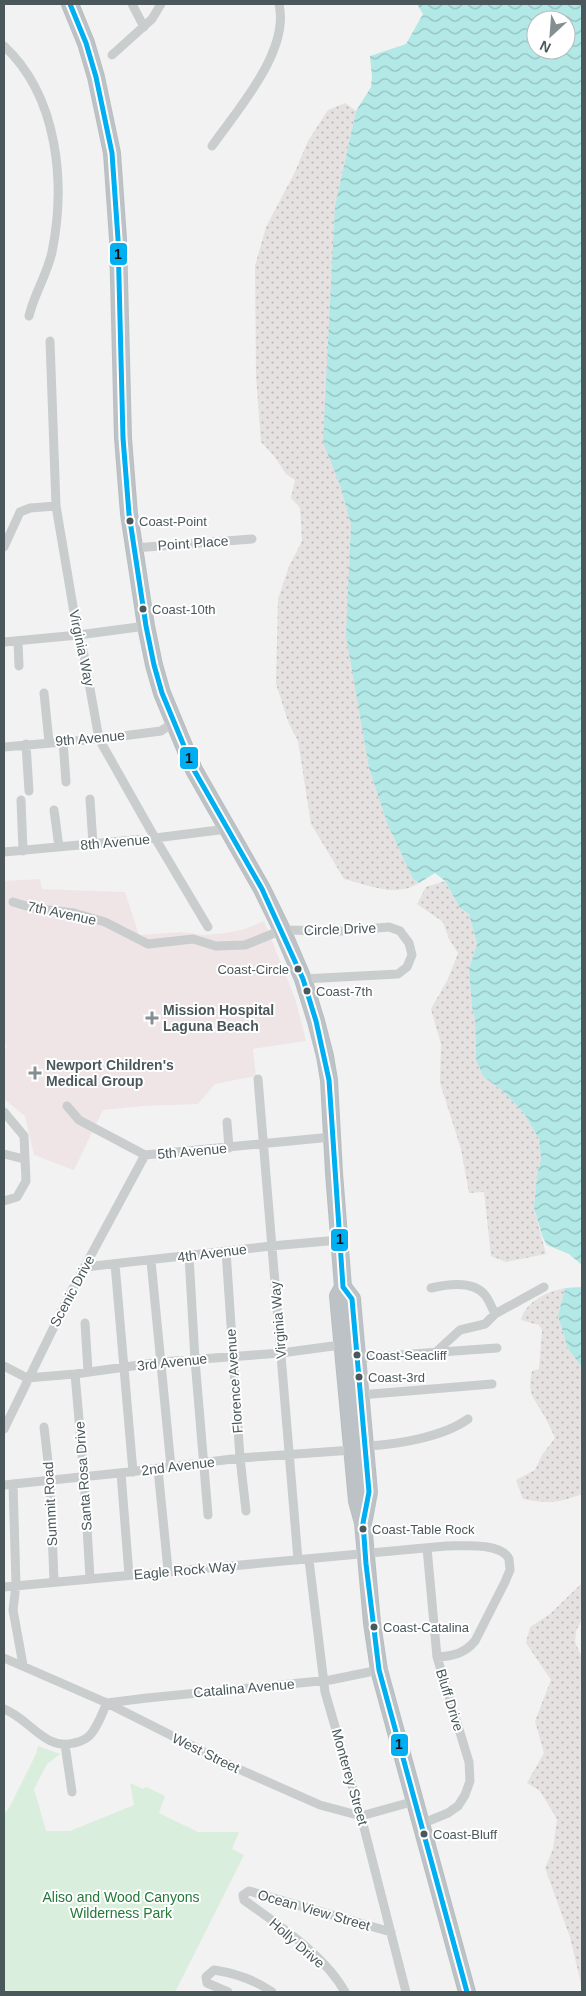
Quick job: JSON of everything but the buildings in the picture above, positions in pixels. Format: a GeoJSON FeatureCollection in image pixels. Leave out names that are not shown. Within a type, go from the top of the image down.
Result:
{"type":"FeatureCollection","features":[{"type":"Feature","properties":{"kind":"highway"},"geometry":{"type":"LineString","coordinates":[[70,4],[94,68],[105,112],[112,153],[118,239],[123,438],[129,514],[146,626],[154,665],[174,722],[194,770],[262,889],[282,930],[303,979],[325,1056],[329,1080],[343,1287],[338,1296],[347,1342],[359,1448],[369,1492],[363,1524]]}},
{"type":"Feature","properties":{"kind":"highway"},"geometry":{"type":"LineString","coordinates":[[347,1342],[356,1358],[360,1398],[362,1419],[357,1502],[363,1524],[372,1623],[379,1670],[468,1992]]}},
{"type":"Feature","properties":{"kind":"highway"},"geometry":{"type":"LineString","coordinates":[[347,1342],[355,1398],[360,1398]]}},
{"type":"Feature","properties":{"kind":"street"},"geometry":{"type":"LineString","coordinates":[[132,4],[144,26]]}},
{"type":"Feature","properties":{"kind":"street"},"geometry":{"type":"LineString","coordinates":[[112,55],[152,19],[161,4]]}},
{"type":"Feature","properties":{"kind":"street"},"geometry":{"type":"LineString","coordinates":[[212,146],[273,54],[281,27],[279,4]]}},
{"type":"Feature","properties":{"kind":"street"},"geometry":{"type":"LineString","coordinates":[[4,46],[28,74],[38,92],[52,133],[57,170],[58,210],[52,253],[29,316]]}},
{"type":"Feature","properties":{"kind":"street","name":"Virginia Way"},"geometry":{"type":"LineString","coordinates":[[50,341],[56,506],[78,635],[84,655],[99,739],[208,927]]}},
{"type":"Feature","properties":{"kind":"street"},"geometry":{"type":"LineString","coordinates":[[4,546],[20,512],[30,508],[56,506]]}},
{"type":"Feature","properties":{"kind":"street","name":"Point Place"},"geometry":{"type":"LineString","coordinates":[[134,548],[252,539]]}},
{"type":"Feature","properties":{"kind":"street"},"geometry":{"type":"LineString","coordinates":[[4,642],[18,642],[146,626]]}},
{"type":"Feature","properties":{"kind":"street"},"geometry":{"type":"LineString","coordinates":[[18,642],[19,666]]}},
{"type":"Feature","properties":{"kind":"street"},"geometry":{"type":"LineString","coordinates":[[44,693],[48,742]]}},
{"type":"Feature","properties":{"kind":"street","name":"9th Avenue"},"geometry":{"type":"LineString","coordinates":[[4,747],[99,739],[161,731],[174,722]]}},
{"type":"Feature","properties":{"kind":"street"},"geometry":{"type":"LineString","coordinates":[[63,741],[66,782]]}},
{"type":"Feature","properties":{"kind":"street"},"geometry":{"type":"LineString","coordinates":[[26,744],[29,791]]}},
{"type":"Feature","properties":{"kind":"street"},"geometry":{"type":"LineString","coordinates":[[90,799],[93,844]]}},
{"type":"Feature","properties":{"kind":"street"},"geometry":{"type":"LineString","coordinates":[[21,800],[23,851]]}},
{"type":"Feature","properties":{"kind":"street"},"geometry":{"type":"LineString","coordinates":[[54,810],[59,847]]}},
{"type":"Feature","properties":{"kind":"street","name":"8th Avenue"},"geometry":{"type":"LineString","coordinates":[[4,852],[155,838],[226,829]]}},
{"type":"Feature","properties":{"kind":"street","name":"7th Avenue"},"geometry":{"type":"LineString","coordinates":[[13,902],[33,908],[74,913],[105,922],[148,944],[193,939],[216,946],[244,945],[282,930]]}},
{"type":"Feature","properties":{"kind":"street","name":"Circle Drive"},"geometry":{"type":"LineString","coordinates":[[282,930],[342,931],[389,927],[400,931],[409,943],[412,955],[407,967],[398,974],[303,979]]}},
{"type":"Feature","properties":{"kind":"street","name":"Virginia Way"},"geometry":{"type":"LineString","coordinates":[[258,1079],[298,1560]]}},
{"type":"Feature","properties":{"kind":"street","name":"5th Avenue"},"geometry":{"type":"LineString","coordinates":[[67,1106],[79,1120],[145,1155],[230,1148],[332,1136]]}},
{"type":"Feature","properties":{"kind":"street"},"geometry":{"type":"LineString","coordinates":[[4,1112],[24,1136],[26,1181],[17,1197],[4,1202]]}},
{"type":"Feature","properties":{"kind":"street"},"geometry":{"type":"LineString","coordinates":[[226,1122],[230,1148]]}},
{"type":"Feature","properties":{"kind":"street"},"geometry":{"type":"LineString","coordinates":[[4,1154],[24,1160]]}},
{"type":"Feature","properties":{"kind":"street","name":"Scenic Drive"},"geometry":{"type":"LineString","coordinates":[[4,1429],[27,1378],[145,1155]]}},
{"type":"Feature","properties":{"kind":"street","name":"4th Avenue"},"geometry":{"type":"LineString","coordinates":[[85,1267],[339,1240]]}},
{"type":"Feature","properties":{"kind":"street","name":"Florence Avenue"},"geometry":{"type":"LineString","coordinates":[[226,1251],[232,1356],[246,1510]]}},
{"type":"Feature","properties":{"kind":"street"},"geometry":{"type":"LineString","coordinates":[[189,1256],[195,1360],[208,1516]]}},
{"type":"Feature","properties":{"kind":"street"},"geometry":{"type":"LineString","coordinates":[[151,1261],[171,1467]]}},
{"type":"Feature","properties":{"kind":"street"},"geometry":{"type":"LineString","coordinates":[[115,1264],[133,1472]]}},
{"type":"Feature","properties":{"kind":"street"},"geometry":{"type":"LineString","coordinates":[[431,1288],[442,1285],[469,1284],[485,1294],[495,1314]]}},
{"type":"Feature","properties":{"kind":"street"},"geometry":{"type":"LineString","coordinates":[[436,1352],[460,1330],[485,1324],[495,1314],[544,1288]]}},
{"type":"Feature","properties":{"kind":"street"},"geometry":{"type":"LineString","coordinates":[[86,1323],[88,1372]]}},
{"type":"Feature","properties":{"kind":"street","name":"3rd Avenue"},"geometry":{"type":"LineString","coordinates":[[27,1378],[75,1374],[161,1362],[280,1353],[333,1346],[347,1342]]}},
{"type":"Feature","properties":{"kind":"street"},"geometry":{"type":"LineString","coordinates":[[356,1358],[497,1348]]}},
{"type":"Feature","properties":{"kind":"street"},"geometry":{"type":"LineString","coordinates":[[4,1366],[27,1378]]}},
{"type":"Feature","properties":{"kind":"street","name":"Santa Rosa Drive"},"geometry":{"type":"LineString","coordinates":[[75,1374],[90,1578]]}},
{"type":"Feature","properties":{"kind":"street"},"geometry":{"type":"LineString","coordinates":[[360,1398],[492,1384]]}},
{"type":"Feature","properties":{"kind":"street","name":"2nd Avenue"},"geometry":{"type":"LineString","coordinates":[[8,1484],[133,1472],[240,1458],[398,1443],[457,1427],[468,1419]]}},
{"type":"Feature","properties":{"kind":"street","name":"Summit Road"},"geometry":{"type":"LineString","coordinates":[[44,1427],[50,1479],[54,1581]]}},
{"type":"Feature","properties":{"kind":"street"},"geometry":{"type":"LineString","coordinates":[[158,1469],[168,1570]]}},
{"type":"Feature","properties":{"kind":"street"},"geometry":{"type":"LineString","coordinates":[[121,1473],[129,1575]]}},
{"type":"Feature","properties":{"kind":"street"},"geometry":{"type":"LineString","coordinates":[[8,1484],[16,1585],[13,1610],[23,1666]]}},
{"type":"Feature","properties":{"kind":"street","name":"Eagle Rock Way"},"geometry":{"type":"LineString","coordinates":[[4,1587],[168,1570],[309,1560],[427,1548],[456,1546],[494,1548],[502,1551],[510,1562],[509,1572],[475,1641],[468,1650],[461,1654],[437,1657]]}},
{"type":"Feature","properties":{"kind":"street","name":"Bluff Drive"},"geometry":{"type":"LineString","coordinates":[[421,1824],[448,1814],[458,1806],[465,1795],[470,1781],[469,1762],[437,1657],[427,1548]]}},
{"type":"Feature","properties":{"kind":"street","name":"Monterey Street"},"geometry":{"type":"LineString","coordinates":[[309,1560],[323,1680],[361,1816],[406,1992]]}},
{"type":"Feature","properties":{"kind":"street","name":"West Street"},"geometry":{"type":"LineString","coordinates":[[4,1658],[107,1703],[234,1766],[311,1801],[361,1816]]}},
{"type":"Feature","properties":{"kind":"street","name":"Catalina Avenue"},"geometry":{"type":"LineString","coordinates":[[107,1703],[323,1680],[379,1670]]}},
{"type":"Feature","properties":{"kind":"street"},"geometry":{"type":"LineString","coordinates":[[4,1709],[22,1718],[49,1741],[65,1746],[78,1742],[90,1735],[107,1703]]}},
{"type":"Feature","properties":{"kind":"street"},"geometry":{"type":"LineString","coordinates":[[65,1746],[72,1792]]}},
{"type":"Feature","properties":{"kind":"street"},"geometry":{"type":"LineString","coordinates":[[361,1816],[415,1802]]}},
{"type":"Feature","properties":{"kind":"street","name":"Ocean View Street"},"geometry":{"type":"LineString","coordinates":[[244,1900],[243,1894],[249,1891],[391,1932]]}},
{"type":"Feature","properties":{"kind":"street","name":"Holly Drive"},"geometry":{"type":"LineString","coordinates":[[244,1900],[286,1931],[320,1961],[345,1992]]}},
{"type":"Feature","properties":{"kind":"street"},"geometry":{"type":"LineString","coordinates":[[228,1992],[207,1983],[206,1977],[214,1970],[232,1973],[263,1986],[272,1992]]}},
{"type":"Feature","properties":{"kind":"shaded area","name":"Mission Hospital Laguna Beach"},"geometry":{"type":"Polygon","coordinates":[[[40,879],[42,889],[125,892],[139,935],[181,932],[204,935],[226,933],[245,929],[264,921],[295,998],[306,1041],[253,1049],[256,1076],[215,1084],[198,1104],[103,1110],[74,1170],[34,1155],[25,1116],[4,1099],[4,1054],[6,1047],[4,1038],[4,881],[40,879]]]}},
{"type":"Feature","properties":{"kind":"green space","name":"Aliso and Wood Canyons Wilderness Park"},"geometry":{"type":"Polygon","coordinates":[[[38,1746],[60,1754],[47,1764],[34,1789],[46,1831],[70,1831],[134,1805],[130,1783],[143,1789],[146,1787],[165,1796],[159,1813],[198,1832],[239,1832],[232,1849],[244,1855],[175,1992],[4,1992],[4,1814],[9,1808],[36,1754],[38,1746]]]}},
{"type":"Feature","properties":{"kind":"sand"},"geometry":{"type":"Polygon","coordinates":[[[345,103],[356,111],[335,206],[340,485],[351,525],[347,635],[369,768],[387,823],[413,879],[419,883],[401,890],[382,889],[344,879],[311,824],[298,741],[289,724],[276,684],[278,599],[289,566],[302,541],[300,508],[291,498],[295,480],[286,474],[274,456],[261,442],[256,375],[255,266],[266,227],[294,174],[308,141],[328,110],[345,103]]]}},
{"type":"Feature","properties":{"kind":"sand"},"geometry":{"type":"Polygon","coordinates":[[[445,881],[460,908],[469,914],[477,944],[469,969],[475,1020],[476,1060],[483,1076],[504,1092],[523,1112],[539,1139],[541,1159],[537,1175],[534,1208],[546,1254],[506,1262],[491,1256],[484,1192],[469,1193],[461,1149],[440,1083],[441,1044],[431,1009],[448,979],[458,953],[449,939],[443,922],[417,904],[426,887],[445,881]]]}},
{"type":"Feature","properties":{"kind":"sand"},"geometry":{"type":"Polygon","coordinates":[[[565,1288],[558,1316],[568,1349],[582,1367],[582,1494],[553,1502],[540,1502],[523,1499],[516,1480],[535,1470],[542,1455],[555,1438],[546,1418],[533,1397],[530,1384],[532,1371],[539,1369],[542,1330],[539,1325],[521,1320],[527,1308],[538,1298],[565,1288]]]}},
{"type":"Feature","properties":{"kind":"sand"},"geometry":{"type":"Polygon","coordinates":[[[582,1583],[582,1619],[576,1631],[575,1642],[582,1657],[582,1988],[570,1937],[545,1868],[553,1849],[557,1819],[540,1791],[527,1783],[544,1753],[535,1721],[551,1680],[526,1643],[530,1627],[550,1614],[582,1583]]]}},
{"type":"Feature","properties":{"kind":"water"},"geometry":{"type":"Polygon","coordinates":[[[417,4],[582,4],[582,1265],[569,1254],[547,1245],[543,1238],[534,1208],[537,1175],[541,1159],[539,1139],[523,1112],[504,1092],[483,1076],[476,1060],[475,1020],[469,969],[477,944],[469,914],[460,908],[445,881],[435,873],[419,883],[413,879],[387,823],[369,768],[346,635],[351,525],[340,485],[323,442],[335,206],[356,111],[371,87],[370,56],[406,44],[423,14],[417,4]]]}},
{"type":"Feature","properties":{"kind":"water"},"geometry":{"type":"Polygon","coordinates":[[[582,1287],[582,1367],[568,1349],[558,1316],[565,1288],[582,1287]]]}},
{"type":"Feature","properties":{"kind":"transit line","name":"1"},"geometry":{"type":"LineString","coordinates":[[70,4],[86,43],[96,77],[112,153],[118,239],[123,438],[129,514],[146,626],[162,693],[194,770],[262,889],[303,979],[316,1021],[329,1080],[343,1287],[352,1299],[369,1492],[363,1523],[379,1670],[467,1992]]}},
{"type":"Feature","properties":{"kind":"place","name":"Coast-Point"},"geometry":{"type":"Point","coordinates":[130,521]}},
{"type":"Feature","properties":{"kind":"place","name":"Coast-10th"},"geometry":{"type":"Point","coordinates":[143,609]}},
{"type":"Feature","properties":{"kind":"place","name":"Coast-Circle"},"geometry":{"type":"Point","coordinates":[298,969]}},
{"type":"Feature","properties":{"kind":"place","name":"Coast-7th"},"geometry":{"type":"Point","coordinates":[307,991]}},
{"type":"Feature","properties":{"kind":"place","name":"Mission Hospital Laguna Beach"},"geometry":{"type":"Point","coordinates":[152,1018]}},
{"type":"Feature","properties":{"kind":"place","name":"Newport Children's Medical Group"},"geometry":{"type":"Point","coordinates":[35,1073]}},
{"type":"Feature","properties":{"kind":"place","name":"Coast-Seacliff"},"geometry":{"type":"Point","coordinates":[357,1355]}},
{"type":"Feature","properties":{"kind":"place","name":"Coast-3rd"},"geometry":{"type":"Point","coordinates":[359,1377]}},
{"type":"Feature","properties":{"kind":"place","name":"Coast-Table Rock"},"geometry":{"type":"Point","coordinates":[363,1529]}},
{"type":"Feature","properties":{"kind":"place","name":"Coast-Catalina"},"geometry":{"type":"Point","coordinates":[374,1627]}},
{"type":"Feature","properties":{"kind":"place","name":"Coast-Bluff"},"geometry":{"type":"Point","coordinates":[424,1834]}}]}
